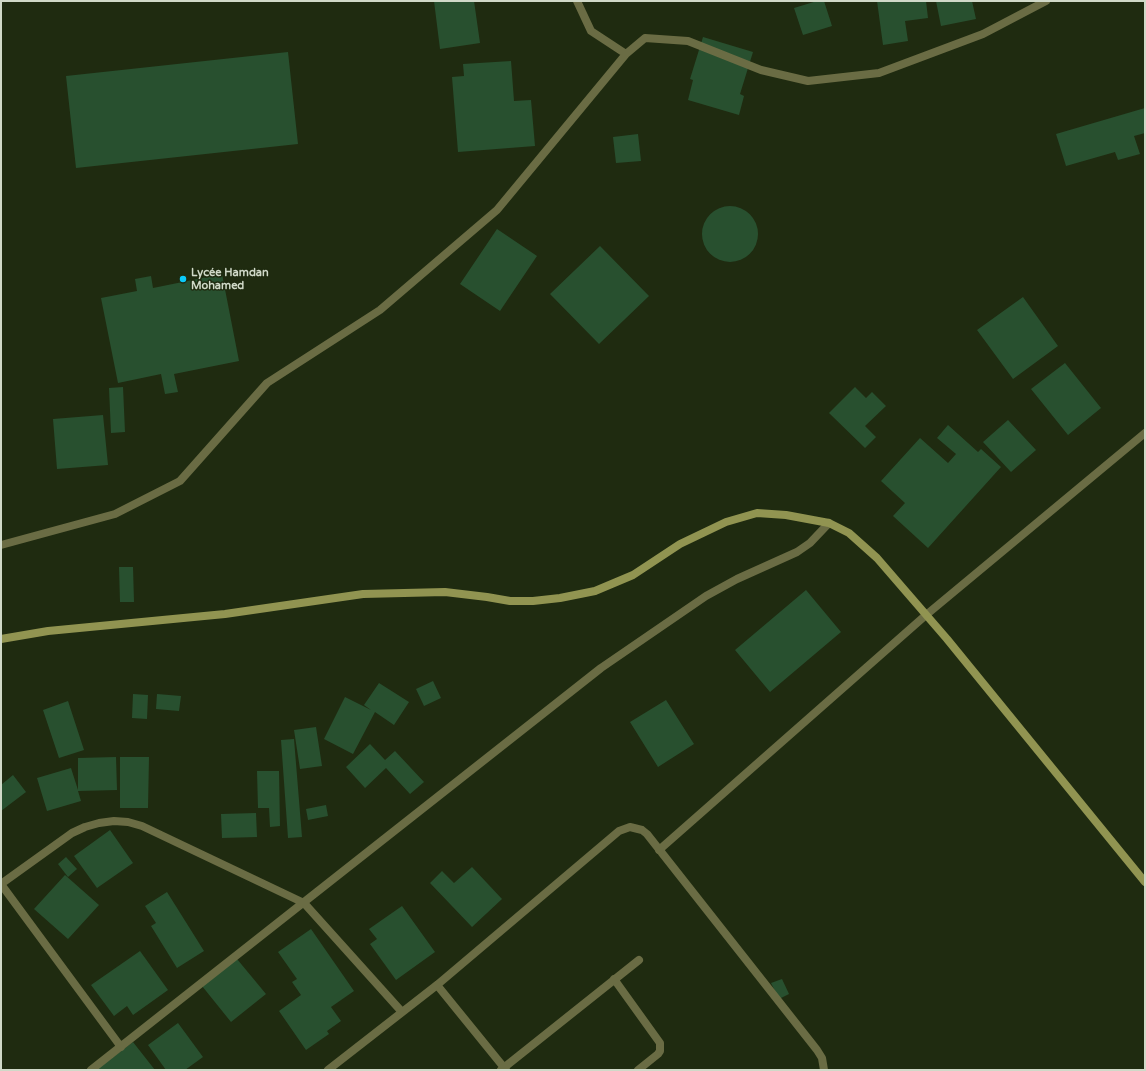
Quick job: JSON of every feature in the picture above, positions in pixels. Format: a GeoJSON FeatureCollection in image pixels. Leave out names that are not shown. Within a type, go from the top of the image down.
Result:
{"type":"FeatureCollection","features":[{"type":"Feature","properties":{"kind":"main road"},"geometry":{"type":"LineString","coordinates":[[1,639],[48,631],[225,614],[363,594],[445,592],[487,596],[510,601],[533,601],[560,598],[595,591],[633,575],[680,544],[726,522],[757,513],[786,515],[829,524],[849,533],[877,558],[952,645],[1145,882]]}},
{"type":"Feature","properties":{"kind":"street"},"geometry":{"type":"LineString","coordinates":[[576,1],[591,31],[626,54]]}},
{"type":"Feature","properties":{"kind":"street"},"geometry":{"type":"LineString","coordinates":[[1,545],[115,514],[180,481],[267,384],[380,310],[497,210],[626,54],[645,38],[688,41],[761,70],[808,81],[879,73],[983,34],[1046,1]]}},
{"type":"Feature","properties":{"kind":"street"},"geometry":{"type":"LineString","coordinates":[[659,850],[926,615],[1145,433]]}},
{"type":"Feature","properties":{"kind":"street"},"geometry":{"type":"LineString","coordinates":[[91,1070],[601,668],[706,596],[736,579],[797,552],[810,543],[829,524]]}},
{"type":"Feature","properties":{"kind":"street"},"geometry":{"type":"LineString","coordinates":[[121,1047],[1,884],[72,833],[99,823],[114,821],[128,822],[142,826],[304,903],[402,1012]]}},
{"type":"Feature","properties":{"kind":"street"},"geometry":{"type":"LineString","coordinates":[[328,1070],[438,985],[619,831],[630,827],[636,827],[642,830],[659,850],[818,1050],[822,1058],[824,1070]]}},
{"type":"Feature","properties":{"kind":"street"},"geometry":{"type":"LineString","coordinates":[[438,985],[504,1069],[639,960]]}},
{"type":"Feature","properties":{"kind":"street"},"geometry":{"type":"LineString","coordinates":[[614,979],[660,1043],[661,1047],[658,1054],[638,1070]]}},
{"type":"Feature","properties":{"kind":"building"},"geometry":{"type":"Polygon","coordinates":[[[434,1],[474,1],[480,43],[440,49],[434,1]]]}},
{"type":"Feature","properties":{"kind":"building"},"geometry":{"type":"Polygon","coordinates":[[[817,1],[824,1],[832,26],[803,35],[794,8],[817,1]]]}},
{"type":"Feature","properties":{"kind":"building"},"geometry":{"type":"Polygon","coordinates":[[[877,1],[926,1],[928,18],[905,21],[908,41],[883,45],[877,1]]]}},
{"type":"Feature","properties":{"kind":"building"},"geometry":{"type":"Polygon","coordinates":[[[936,1],[972,1],[976,19],[941,26],[936,1]]]}},
{"type":"Feature","properties":{"kind":"building"},"geometry":{"type":"Polygon","coordinates":[[[703,37],[753,52],[740,94],[744,96],[739,115],[688,100],[693,80],[690,79],[703,37]]]}},
{"type":"Feature","properties":{"kind":"building"},"geometry":{"type":"Polygon","coordinates":[[[288,52],[298,144],[76,168],[66,76],[288,52]]]}},
{"type":"Feature","properties":{"kind":"building"},"geometry":{"type":"Polygon","coordinates":[[[511,61],[514,101],[531,100],[535,146],[458,152],[452,77],[464,76],[463,64],[511,61]]]}},
{"type":"Feature","properties":{"kind":"building"},"geometry":{"type":"Polygon","coordinates":[[[1145,108],[1145,133],[1134,136],[1140,154],[1118,160],[1115,152],[1066,166],[1056,134],[1145,108]]]}},
{"type":"Feature","properties":{"kind":"building"},"geometry":{"type":"Polygon","coordinates":[[[638,134],[641,161],[616,163],[613,137],[638,134]]]}},
{"type":"Feature","properties":{"kind":"building"},"geometry":{"type":"Polygon","coordinates":[[[730,206],[741,208],[750,214],[756,223],[758,234],[756,245],[750,254],[741,260],[730,262],[719,260],[710,254],[704,245],[702,234],[704,223],[710,214],[719,208],[730,206]]]}},
{"type":"Feature","properties":{"kind":"building"},"geometry":{"type":"Polygon","coordinates":[[[497,229],[537,256],[500,311],[460,284],[497,229]]]}},
{"type":"Feature","properties":{"kind":"building"},"geometry":{"type":"Polygon","coordinates":[[[600,246],[649,296],[599,344],[550,294],[600,246]]]}},
{"type":"Feature","properties":{"kind":"building"},"geometry":{"type":"Polygon","coordinates":[[[222,274],[239,361],[174,374],[178,392],[165,394],[161,374],[118,383],[101,298],[137,291],[135,279],[151,276],[153,288],[222,274]]]}},
{"type":"Feature","properties":{"kind":"building"},"geometry":{"type":"Polygon","coordinates":[[[1023,297],[1058,346],[1013,379],[977,330],[1023,297]]]}},
{"type":"Feature","properties":{"kind":"building"},"geometry":{"type":"Polygon","coordinates":[[[1065,363],[1101,408],[1068,435],[1031,389],[1065,363]]]}},
{"type":"Feature","properties":{"kind":"building"},"geometry":{"type":"Polygon","coordinates":[[[123,387],[125,432],[111,433],[109,388],[123,387]]]}},
{"type":"Feature","properties":{"kind":"building"},"geometry":{"type":"Polygon","coordinates":[[[855,387],[866,398],[872,392],[886,406],[865,426],[876,437],[865,448],[829,413],[855,387]]]}},
{"type":"Feature","properties":{"kind":"building"},"geometry":{"type":"Polygon","coordinates":[[[103,415],[108,465],[57,469],[53,419],[103,415]]]}},
{"type":"Feature","properties":{"kind":"building"},"geometry":{"type":"Polygon","coordinates":[[[1008,420],[1036,450],[1011,472],[983,442],[1008,420]]]}},
{"type":"Feature","properties":{"kind":"building"},"geometry":{"type":"Polygon","coordinates":[[[948,425],[978,452],[981,449],[1001,467],[928,548],[893,516],[905,503],[881,481],[920,438],[948,463],[956,454],[937,438],[948,425]]]}},
{"type":"Feature","properties":{"kind":"building"},"geometry":{"type":"Polygon","coordinates":[[[119,567],[133,567],[134,602],[120,602],[119,567]]]}},
{"type":"Feature","properties":{"kind":"building"},"geometry":{"type":"Polygon","coordinates":[[[806,590],[841,632],[770,692],[735,650],[806,590]]]}},
{"type":"Feature","properties":{"kind":"building"},"geometry":{"type":"Polygon","coordinates":[[[433,681],[441,698],[424,706],[416,689],[433,681]]]}},
{"type":"Feature","properties":{"kind":"building"},"geometry":{"type":"Polygon","coordinates":[[[379,683],[409,702],[394,725],[375,712],[353,754],[324,739],[345,697],[371,710],[364,705],[379,683]]]}},
{"type":"Feature","properties":{"kind":"building"},"geometry":{"type":"Polygon","coordinates":[[[133,694],[148,695],[147,719],[132,718],[133,694]]]}},
{"type":"Feature","properties":{"kind":"building"},"geometry":{"type":"Polygon","coordinates":[[[157,694],[181,696],[179,711],[156,709],[157,694]]]}},
{"type":"Feature","properties":{"kind":"building"},"geometry":{"type":"Polygon","coordinates":[[[666,700],[694,744],[658,767],[630,722],[666,700]]]}},
{"type":"Feature","properties":{"kind":"building"},"geometry":{"type":"Polygon","coordinates":[[[68,701],[84,750],[59,758],[43,710],[68,701]]]}},
{"type":"Feature","properties":{"kind":"building"},"geometry":{"type":"Polygon","coordinates":[[[316,727],[322,766],[300,769],[294,730],[316,727]]]}},
{"type":"Feature","properties":{"kind":"building"},"geometry":{"type":"Polygon","coordinates":[[[294,739],[302,837],[288,838],[281,740],[294,739]]]}},
{"type":"Feature","properties":{"kind":"building"},"geometry":{"type":"Polygon","coordinates":[[[370,744],[385,760],[395,751],[424,782],[410,794],[386,768],[365,788],[346,767],[370,744]]]}},
{"type":"Feature","properties":{"kind":"building"},"geometry":{"type":"Polygon","coordinates":[[[116,757],[117,790],[78,791],[81,801],[47,811],[37,778],[71,768],[78,790],[78,758],[116,757]]]}},
{"type":"Feature","properties":{"kind":"building"},"geometry":{"type":"Polygon","coordinates":[[[120,757],[149,757],[148,808],[120,808],[120,757]]]}},
{"type":"Feature","properties":{"kind":"building"},"geometry":{"type":"Polygon","coordinates":[[[257,771],[279,771],[280,826],[270,827],[269,808],[258,808],[257,771]]]}},
{"type":"Feature","properties":{"kind":"building"},"geometry":{"type":"Polygon","coordinates":[[[13,775],[26,792],[1,811],[1,785],[13,775]]]}},
{"type":"Feature","properties":{"kind":"building"},"geometry":{"type":"Polygon","coordinates":[[[326,805],[328,816],[308,820],[306,809],[326,805]]]}},
{"type":"Feature","properties":{"kind":"building"},"geometry":{"type":"Polygon","coordinates":[[[256,813],[257,837],[222,838],[221,814],[256,813]]]}},
{"type":"Feature","properties":{"kind":"building"},"geometry":{"type":"Polygon","coordinates":[[[110,830],[133,863],[97,888],[74,856],[110,830]]]}},
{"type":"Feature","properties":{"kind":"building"},"geometry":{"type":"Polygon","coordinates":[[[66,857],[77,869],[68,877],[58,864],[66,857]]]}},
{"type":"Feature","properties":{"kind":"building"},"geometry":{"type":"Polygon","coordinates":[[[472,867],[502,899],[472,927],[430,883],[442,871],[454,883],[472,867]]]}},
{"type":"Feature","properties":{"kind":"building"},"geometry":{"type":"Polygon","coordinates":[[[65,875],[99,905],[68,939],[34,909],[65,875]]]}},
{"type":"Feature","properties":{"kind":"building"},"geometry":{"type":"Polygon","coordinates":[[[167,892],[204,951],[177,968],[151,926],[156,923],[145,906],[167,892]]]}},
{"type":"Feature","properties":{"kind":"building"},"geometry":{"type":"Polygon","coordinates":[[[402,906],[435,952],[396,980],[370,944],[377,939],[369,929],[402,906]]]}},
{"type":"Feature","properties":{"kind":"building"},"geometry":{"type":"Polygon","coordinates":[[[311,929],[354,991],[331,1007],[341,1021],[327,1031],[329,1034],[306,1050],[279,1011],[301,995],[292,982],[297,979],[278,952],[311,929]]]}},
{"type":"Feature","properties":{"kind":"building"},"geometry":{"type":"Polygon","coordinates":[[[140,951],[168,990],[133,1015],[127,1006],[114,1016],[91,985],[140,951]]]}},
{"type":"Feature","properties":{"kind":"building"},"geometry":{"type":"Polygon","coordinates":[[[237,959],[266,994],[231,1022],[202,986],[237,959]]]}},
{"type":"Feature","properties":{"kind":"building"},"geometry":{"type":"Polygon","coordinates":[[[782,979],[789,994],[779,999],[771,983],[782,979]]]}},
{"type":"Feature","properties":{"kind":"building"},"geometry":{"type":"Polygon","coordinates":[[[178,1023],[203,1057],[185,1070],[166,1070],[148,1045],[178,1023]]]}},
{"type":"Feature","properties":{"kind":"building"},"geometry":{"type":"Polygon","coordinates":[[[133,1042],[155,1070],[96,1070],[133,1042]]]}},
{"type":"Feature","properties":{"kind":"place","name":"Lycée Hamdan Mohamed"},"geometry":{"type":"Point","coordinates":[183,279]}}]}
